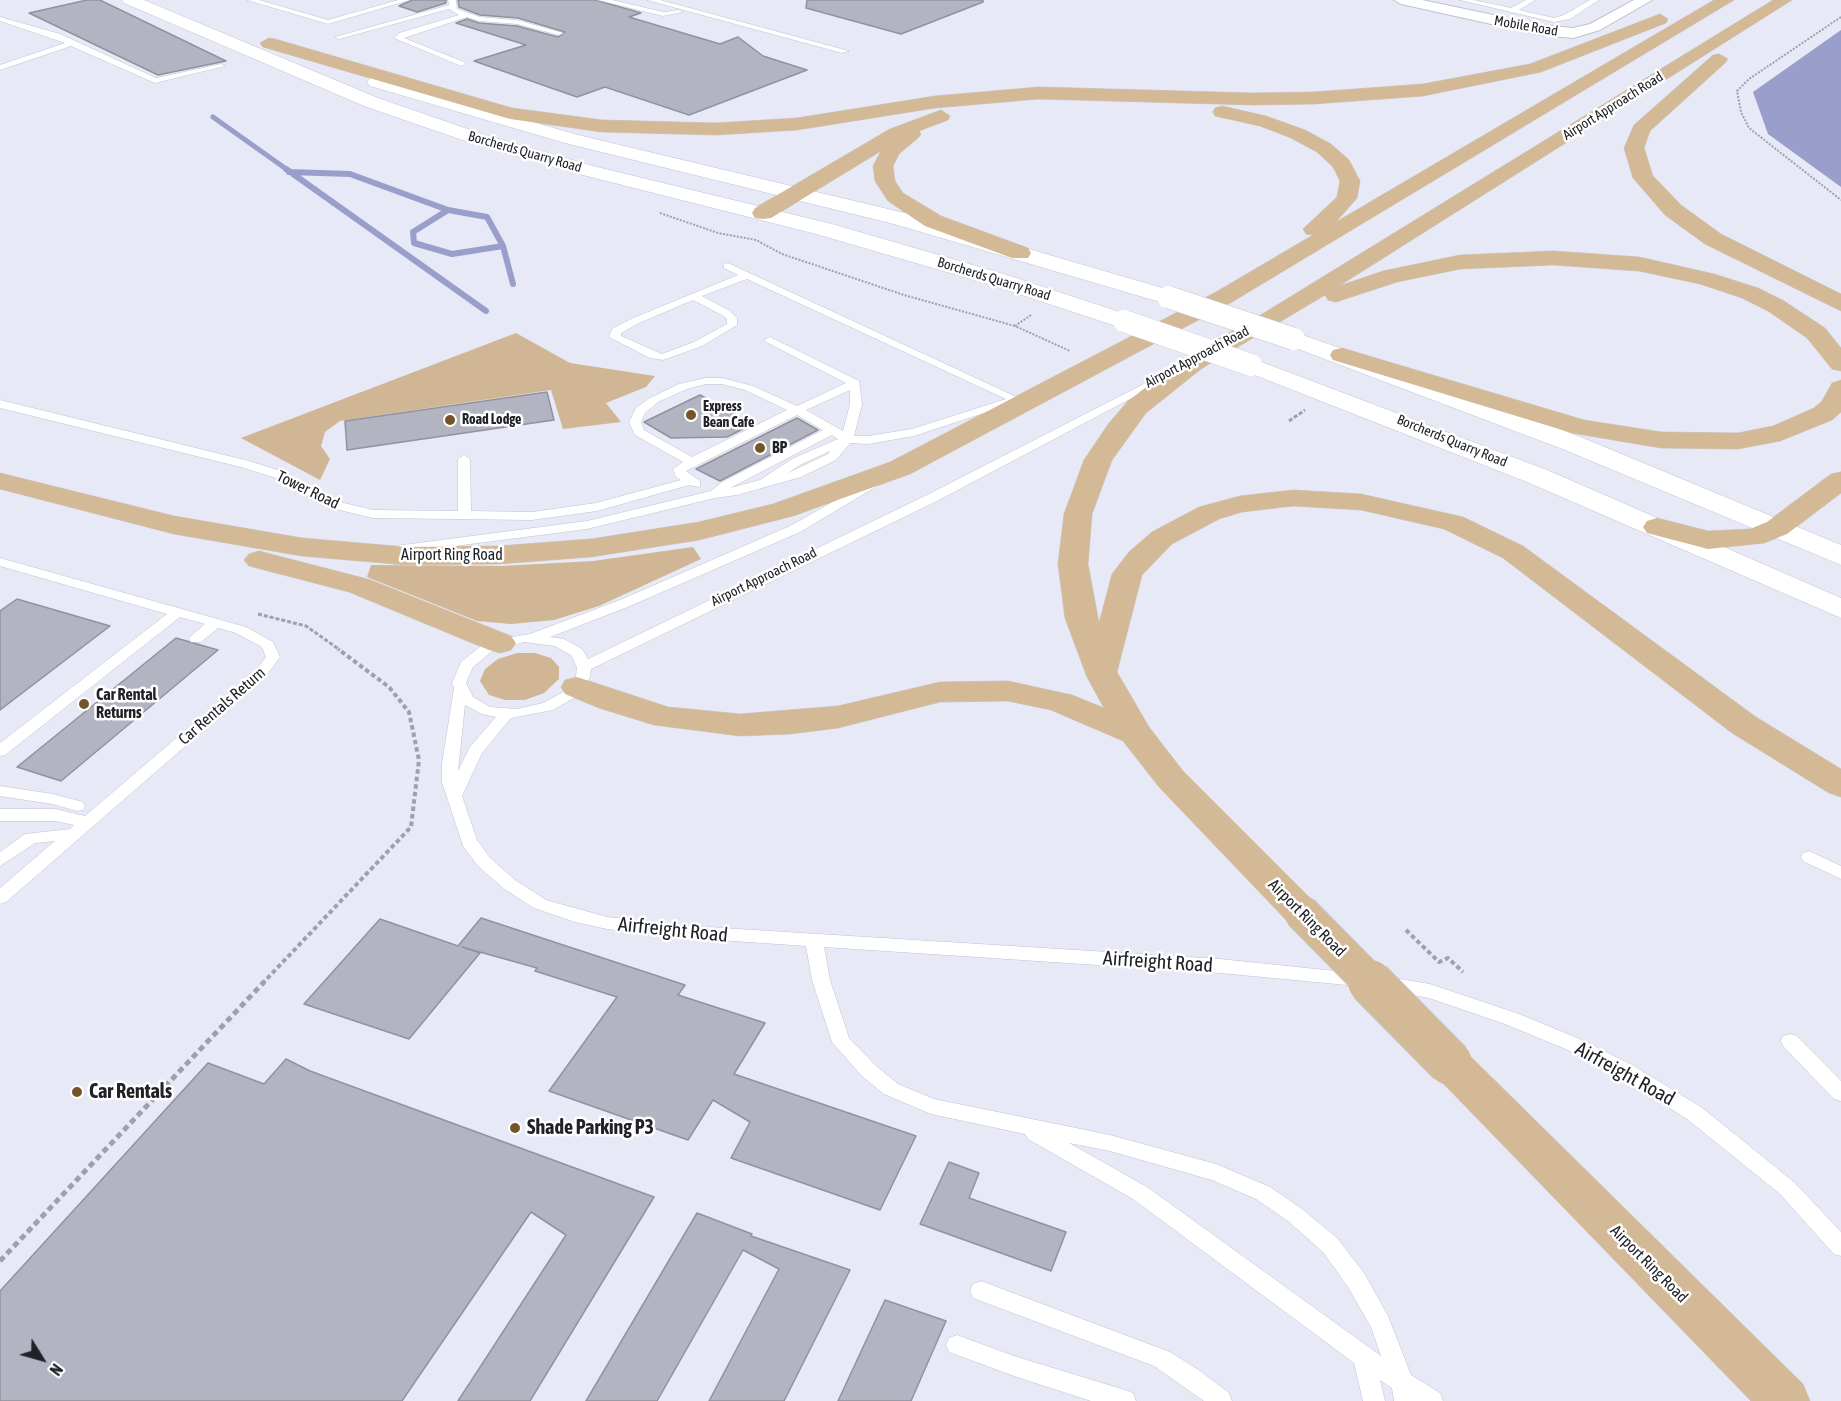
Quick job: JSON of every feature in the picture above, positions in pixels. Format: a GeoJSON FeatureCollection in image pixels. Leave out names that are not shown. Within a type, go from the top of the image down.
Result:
{"type":"FeatureCollection","features":[{"type":"Feature","properties":{"kind":"main road","name":"Borcherds Quarry Road"},"geometry":{"type":"LineString","coordinates":[[129,0],[371,102],[445,129],[586,170],[751,210],[996,279],[1251,365],[1424,430],[1657,527],[1841,609]]}},
{"type":"Feature","properties":{"kind":"main road","name":"Borcherds Quarry Road"},"geometry":{"type":"LineString","coordinates":[[168,0],[269,44],[372,80],[494,118],[635,155],[797,192],[1020,253],[1168,297],[1342,355],[1574,444],[1841,556]]}},
{"type":"Feature","properties":{"kind":"main road"},"geometry":{"type":"LineString","coordinates":[[269,44],[510,113],[631,128],[716,129],[778,126],[857,116],[935,102],[1062,92],[1217,99],[1314,98],[1436,88],[1535,68],[1630,33],[1706,0]]}},
{"type":"Feature","properties":{"kind":"main road","name":"Airport Approach Road"},"geometry":{"type":"LineString","coordinates":[[900,468],[1028,397],[1224,297],[1726,0]]}},
{"type":"Feature","properties":{"kind":"main road"},"geometry":{"type":"LineString","coordinates":[[1785,0],[1645,124],[1636,138],[1636,159],[1643,178],[1651,188],[1694,226],[1732,249],[1809,285],[1841,304]]}},
{"type":"Feature","properties":{"kind":"main road","name":"Airport Approach Road"},"geometry":{"type":"LineString","coordinates":[[1192,364],[1272,318],[1785,0]]}},
{"type":"Feature","properties":{"kind":"main road"},"geometry":{"type":"LineString","coordinates":[[751,210],[774,187],[886,123],[925,110],[999,96]]}},
{"type":"Feature","properties":{"kind":"main road"},"geometry":{"type":"LineString","coordinates":[[751,210],[797,192],[897,133],[917,124],[979,109],[1050,104],[1139,104],[1235,114],[1299,134],[1324,148],[1342,164],[1348,175],[1350,187],[1347,198],[1338,209],[1224,297]]}},
{"type":"Feature","properties":{"kind":"main road"},"geometry":{"type":"LineString","coordinates":[[1020,253],[933,221],[907,207],[887,187],[883,176],[883,166],[895,146],[927,126],[979,112],[1050,104]]}},
{"type":"Feature","properties":{"kind":"main road"},"geometry":{"type":"LineString","coordinates":[[1272,318],[1366,283],[1426,268],[1523,258],[1595,260],[1652,266],[1706,279],[1750,293],[1809,327],[1841,364]]}},
{"type":"Feature","properties":{"kind":"main road"},"geometry":{"type":"LineString","coordinates":[[1342,355],[1581,427],[1661,440],[1732,441],[1780,433],[1822,414],[1833,405],[1841,388]]}},
{"type":"Feature","properties":{"kind":"main road","name":"Airport Ring Road"},"geometry":{"type":"LineString","coordinates":[[1192,364],[1152,394],[1118,429],[1098,460],[1083,495],[1074,533],[1075,585],[1086,636],[1110,689],[1135,733],[1183,792],[1785,1401]]}},
{"type":"Feature","properties":{"kind":"main road","name":"Airport Ring Road"},"geometry":{"type":"LineString","coordinates":[[0,481],[174,525],[285,545],[367,554],[517,555],[646,540],[783,510],[837,493],[900,468]]}},
{"type":"Feature","properties":{"kind":"main road"},"geometry":{"type":"LineString","coordinates":[[1657,527],[1689,537],[1728,540],[1755,537],[1777,528],[1841,480]]}},
{"type":"Feature","properties":{"kind":"main road"},"geometry":{"type":"LineString","coordinates":[[1102,670],[1127,574],[1139,558],[1162,538],[1209,513],[1255,502],[1293,498],[1362,502],[1453,523],[1503,546],[1548,576],[1744,725],[1841,784]]}},
{"type":"Feature","properties":{"kind":"main road"},"geometry":{"type":"LineString","coordinates":[[174,525],[237,555],[360,586],[500,643]]}},
{"type":"Feature","properties":{"kind":"main road"},"geometry":{"type":"LineString","coordinates":[[580,677],[611,701],[666,717],[740,725],[790,723],[838,717],[940,692],[973,689],[1008,691],[1059,702],[1135,733]]}},
{"type":"Feature","properties":{"kind":"street","name":"Mobile Road"},"geometry":{"type":"LineString","coordinates":[[1401,0],[1541,30],[1573,33],[1595,27],[1644,0]]}},
{"type":"Feature","properties":{"kind":"lane"},"geometry":{"type":"LineString","coordinates":[[251,0],[328,22],[406,0]]}},
{"type":"Feature","properties":{"kind":"lane"},"geometry":{"type":"LineString","coordinates":[[602,0],[663,14],[687,9]]}},
{"type":"Feature","properties":{"kind":"lane"},"geometry":{"type":"LineString","coordinates":[[651,0],[845,51]]}},
{"type":"Feature","properties":{"kind":"lane"},"geometry":{"type":"LineString","coordinates":[[1464,0],[1557,20],[1595,0]]}},
{"type":"Feature","properties":{"kind":"lane"},"geometry":{"type":"LineString","coordinates":[[1484,4],[1492,0]]}},
{"type":"Feature","properties":{"kind":"lane"},"geometry":{"type":"LineString","coordinates":[[1512,11],[1531,0]]}},
{"type":"Feature","properties":{"kind":"lane"},"geometry":{"type":"LineString","coordinates":[[339,37],[452,3],[453,10],[484,20],[517,22],[560,33]]}},
{"type":"Feature","properties":{"kind":"lane"},"geometry":{"type":"LineString","coordinates":[[461,64],[398,38],[466,15]]}},
{"type":"Feature","properties":{"kind":"lane"},"geometry":{"type":"LineString","coordinates":[[0,19],[71,43],[155,81],[221,66]]}},
{"type":"Feature","properties":{"kind":"lane"},"geometry":{"type":"LineString","coordinates":[[0,68],[71,43]]}},
{"type":"Feature","properties":{"kind":"lane"},"geometry":{"type":"LineString","coordinates":[[728,266],[1028,397]]}},
{"type":"Feature","properties":{"kind":"lane"},"geometry":{"type":"LineString","coordinates":[[693,296],[732,318],[732,325],[698,344],[663,357],[654,356],[615,337],[616,331],[620,328],[693,296],[747,275]]}},
{"type":"Feature","properties":{"kind":"lane"},"geometry":{"type":"LineString","coordinates":[[770,340],[855,383]]}},
{"type":"Feature","properties":{"kind":"lane","name":"Airport Approach Road"},"geometry":{"type":"LineString","coordinates":[[580,677],[814,553],[932,498],[1153,381],[1192,364]]}},
{"type":"Feature","properties":{"kind":"lane"},"geometry":{"type":"LineString","coordinates":[[692,462],[639,432],[634,422],[645,405],[683,386],[722,381],[743,386],[797,410],[847,439]]}},
{"type":"Feature","properties":{"kind":"lane"},"geometry":{"type":"LineString","coordinates":[[847,439],[856,404],[855,383]]}},
{"type":"Feature","properties":{"kind":"lane"},"geometry":{"type":"LineString","coordinates":[[715,494],[691,481],[679,471],[692,462],[855,383]]}},
{"type":"Feature","properties":{"kind":"lane"},"geometry":{"type":"LineString","coordinates":[[367,554],[417,545],[588,525],[715,494],[737,491],[764,483],[796,462],[847,439],[868,440],[914,432],[1028,397]]}},
{"type":"Feature","properties":{"kind":"lane","name":"Tower Road"},"geometry":{"type":"LineString","coordinates":[[0,404],[245,464],[283,476],[328,503],[373,513],[504,517],[562,513],[597,507],[691,481]]}},
{"type":"Feature","properties":{"kind":"lane"},"geometry":{"type":"LineString","coordinates":[[715,494],[726,485],[832,430]]}},
{"type":"Feature","properties":{"kind":"lane"},"geometry":{"type":"LineString","coordinates":[[463,516],[466,505],[464,459]]}},
{"type":"Feature","properties":{"kind":"lane","name":"Airport Approach Road"},"geometry":{"type":"LineString","coordinates":[[534,638],[625,603],[795,529],[870,488],[900,468]]}},
{"type":"Feature","properties":{"kind":"lane","name":"Car Rentals Return"},"geometry":{"type":"LineString","coordinates":[[0,562],[241,630],[268,645],[273,657],[270,665],[0,898]]}},
{"type":"Feature","properties":{"kind":"lane"},"geometry":{"type":"LineString","coordinates":[[0,751],[177,613]]}},
{"type":"Feature","properties":{"kind":"lane"},"geometry":{"type":"LineString","coordinates":[[196,639],[216,623]]}},
{"type":"Feature","properties":{"kind":"lane"},"geometry":{"type":"LineString","coordinates":[[534,638],[559,642],[572,648],[580,656],[580,677],[548,707],[527,712],[506,714],[480,708],[467,700],[460,690],[459,677],[466,665],[478,654],[500,643],[534,638]]}},
{"type":"Feature","properties":{"kind":"lane","name":"Airfreight Road"},"geometry":{"type":"LineString","coordinates":[[460,690],[450,764],[454,797],[469,842],[484,862],[509,884],[540,904],[575,916],[623,926],[1312,974],[1430,992],[1523,1023],[1575,1045],[1635,1076],[1694,1113],[1787,1188],[1841,1247]]}},
{"type":"Feature","properties":{"kind":"lane"},"geometry":{"type":"LineString","coordinates":[[454,797],[475,751],[506,714]]}},
{"type":"Feature","properties":{"kind":"lane"},"geometry":{"type":"LineString","coordinates":[[0,791],[53,799],[77,806]]}},
{"type":"Feature","properties":{"kind":"lane"},"geometry":{"type":"LineString","coordinates":[[0,814],[55,815],[87,822]]}},
{"type":"Feature","properties":{"kind":"lane"},"geometry":{"type":"LineString","coordinates":[[17,846],[25,815]]}},
{"type":"Feature","properties":{"kind":"lane"},"geometry":{"type":"LineString","coordinates":[[0,860],[17,846],[37,836],[74,834]]}},
{"type":"Feature","properties":{"kind":"lane"},"geometry":{"type":"LineString","coordinates":[[1809,857],[1841,873]]}},
{"type":"Feature","properties":{"kind":"lane"},"geometry":{"type":"LineString","coordinates":[[814,941],[821,980],[841,1042],[869,1071],[891,1089],[931,1106],[1110,1143],[1216,1173],[1263,1193],[1295,1215],[1330,1245],[1356,1280],[1380,1323],[1404,1393]]}},
{"type":"Feature","properties":{"kind":"lane"},"geometry":{"type":"LineString","coordinates":[[1790,1041],[1841,1093]]}},
{"type":"Feature","properties":{"kind":"lane"},"geometry":{"type":"LineString","coordinates":[[1025,1127],[1140,1193],[1364,1357],[1404,1393],[1432,1401]]}},
{"type":"Feature","properties":{"kind":"lane"},"geometry":{"type":"LineString","coordinates":[[981,1291],[1162,1359],[1192,1378],[1221,1401]]}},
{"type":"Feature","properties":{"kind":"lane"},"geometry":{"type":"LineString","coordinates":[[957,1345],[1014,1366],[1125,1401]]}},
{"type":"Feature","properties":{"kind":"lane"},"geometry":{"type":"LineString","coordinates":[[1364,1357],[1374,1401]]}},
{"type":"Feature","properties":{"kind":"path"},"geometry":{"type":"LineString","coordinates":[[1841,16],[1749,79],[1737,91],[1741,112],[1749,128],[1841,200]]}},
{"type":"Feature","properties":{"kind":"path"},"geometry":{"type":"LineString","coordinates":[[656,212],[718,233],[756,240],[782,254],[904,295],[1015,326],[1078,355]]}},
{"type":"Feature","properties":{"kind":"path"},"geometry":{"type":"LineString","coordinates":[[1015,326],[1019,323]]}},
{"type":"Feature","properties":{"kind":"path"},"geometry":{"type":"LineString","coordinates":[[0,1261],[411,827],[419,760],[409,712],[400,699],[389,687],[306,626],[250,612]]}},
{"type":"Feature","properties":{"kind":"path"},"geometry":{"type":"LineString","coordinates":[[1406,930],[1439,962],[1448,958],[1463,972]]}},
{"type":"Feature","properties":{"kind":"shaded area"},"geometry":{"type":"Polygon","coordinates":[[[516,333],[570,363],[655,376],[646,387],[606,403],[621,422],[563,429],[551,390],[340,421],[325,432],[321,446],[330,459],[320,480],[241,438],[516,333]]]}},
{"type":"Feature","properties":{"kind":"shaded area"},"geometry":{"type":"Polygon","coordinates":[[[693,547],[701,559],[599,606],[554,620],[511,624],[477,621],[367,577],[371,565],[502,566],[593,561],[693,547]]]}},
{"type":"Feature","properties":{"kind":"shaded area"},"geometry":{"type":"Polygon","coordinates":[[[517,653],[535,653],[551,658],[559,667],[559,679],[544,693],[525,700],[505,700],[489,695],[480,681],[485,669],[498,659],[517,653]]]}},
{"type":"Feature","properties":{"kind":"water"},"geometry":{"type":"Polygon","coordinates":[[[1841,30],[1841,187],[1768,134],[1753,92],[1841,30]]]}},
{"type":"Feature","properties":{"kind":"building"},"geometry":{"type":"Polygon","coordinates":[[[87,0],[100,0],[226,61],[158,75],[29,13],[87,0]]]}},
{"type":"Feature","properties":{"kind":"building"},"geometry":{"type":"Polygon","coordinates":[[[412,0],[446,0],[446,3],[417,12],[399,6],[412,0]]]}},
{"type":"Feature","properties":{"kind":"building"},"geometry":{"type":"Polygon","coordinates":[[[458,0],[596,0],[641,13],[629,17],[720,44],[738,37],[763,56],[807,70],[689,115],[605,87],[577,97],[474,61],[526,45],[456,23],[467,19],[479,23],[517,26],[558,37],[565,32],[518,18],[480,15],[459,7],[458,0]]]}},
{"type":"Feature","properties":{"kind":"building"},"geometry":{"type":"Polygon","coordinates":[[[807,0],[983,0],[983,2],[901,34],[806,8],[807,0]]]}},
{"type":"Feature","properties":{"kind":"building","name":"Road Lodge"},"geometry":{"type":"Polygon","coordinates":[[[547,392],[554,420],[347,450],[345,421],[547,392]]]}},
{"type":"Feature","properties":{"kind":"building","name":"Express Bean Cafe"},"geometry":{"type":"Polygon","coordinates":[[[700,395],[753,424],[727,437],[671,438],[644,422],[700,395]]]}},
{"type":"Feature","properties":{"kind":"building","name":"BP"},"geometry":{"type":"Polygon","coordinates":[[[797,418],[818,430],[720,481],[696,469],[797,418]]]}},
{"type":"Feature","properties":{"kind":"building"},"geometry":{"type":"Polygon","coordinates":[[[17,599],[110,626],[0,710],[0,611],[17,599]]]}},
{"type":"Feature","properties":{"kind":"building"},"geometry":{"type":"Polygon","coordinates":[[[176,638],[218,650],[61,781],[17,767],[176,638]]]}},
{"type":"Feature","properties":{"kind":"building"},"geometry":{"type":"Polygon","coordinates":[[[481,918],[685,985],[678,995],[765,1023],[734,1074],[916,1136],[880,1210],[731,1158],[750,1122],[713,1100],[688,1140],[549,1091],[617,997],[535,971],[537,968],[462,947],[480,953],[409,1039],[304,1004],[380,919],[458,946],[481,918]]]}},
{"type":"Feature","properties":{"kind":"building"},"geometry":{"type":"Polygon","coordinates":[[[286,1059],[310,1071],[654,1197],[530,1401],[458,1401],[566,1235],[531,1212],[402,1401],[0,1401],[0,1291],[208,1063],[264,1084],[286,1059]]]}},
{"type":"Feature","properties":{"kind":"building"},"geometry":{"type":"Polygon","coordinates":[[[949,1162],[979,1173],[969,1198],[1066,1232],[1051,1271],[920,1224],[949,1162]]]}},
{"type":"Feature","properties":{"kind":"building"},"geometry":{"type":"Polygon","coordinates":[[[697,1213],[752,1234],[751,1236],[850,1270],[784,1401],[709,1401],[779,1269],[743,1250],[657,1401],[586,1401],[697,1213]]]}},
{"type":"Feature","properties":{"kind":"building"},"geometry":{"type":"Polygon","coordinates":[[[885,1300],[946,1321],[911,1401],[838,1401],[885,1300]]]}},
{"type":"Feature","properties":{"kind":"waterway"},"geometry":{"type":"LineString","coordinates":[[213,117],[289,171]]}},
{"type":"Feature","properties":{"kind":"waterway"},"geometry":{"type":"LineString","coordinates":[[286,169],[290,172]]}},
{"type":"Feature","properties":{"kind":"waterway"},"geometry":{"type":"LineString","coordinates":[[290,172],[350,174],[448,210]]}},
{"type":"Feature","properties":{"kind":"waterway"},"geometry":{"type":"LineString","coordinates":[[290,172],[486,311]]}},
{"type":"Feature","properties":{"kind":"waterway"},"geometry":{"type":"LineString","coordinates":[[448,210],[487,217],[503,246]]}},
{"type":"Feature","properties":{"kind":"waterway"},"geometry":{"type":"LineString","coordinates":[[448,210],[413,232],[414,243],[452,254],[503,246]]}},
{"type":"Feature","properties":{"kind":"waterway"},"geometry":{"type":"LineString","coordinates":[[503,246],[513,284]]}},
{"type":"Feature","properties":{"kind":"place","name":"Express Bean Cafe"},"geometry":{"type":"Point","coordinates":[691,415]}},
{"type":"Feature","properties":{"kind":"place","name":"Road Lodge"},"geometry":{"type":"Point","coordinates":[450,420]}},
{"type":"Feature","properties":{"kind":"place","name":"BP"},"geometry":{"type":"Point","coordinates":[760,448]}},
{"type":"Feature","properties":{"kind":"place","name":"Car Rental Returns"},"geometry":{"type":"Point","coordinates":[84,704]}},
{"type":"Feature","properties":{"kind":"place","name":"Car Rentals"},"geometry":{"type":"Point","coordinates":[77,1092]}},
{"type":"Feature","properties":{"kind":"place","name":"Shade Parking P3"},"geometry":{"type":"Point","coordinates":[515,1128]}}]}
